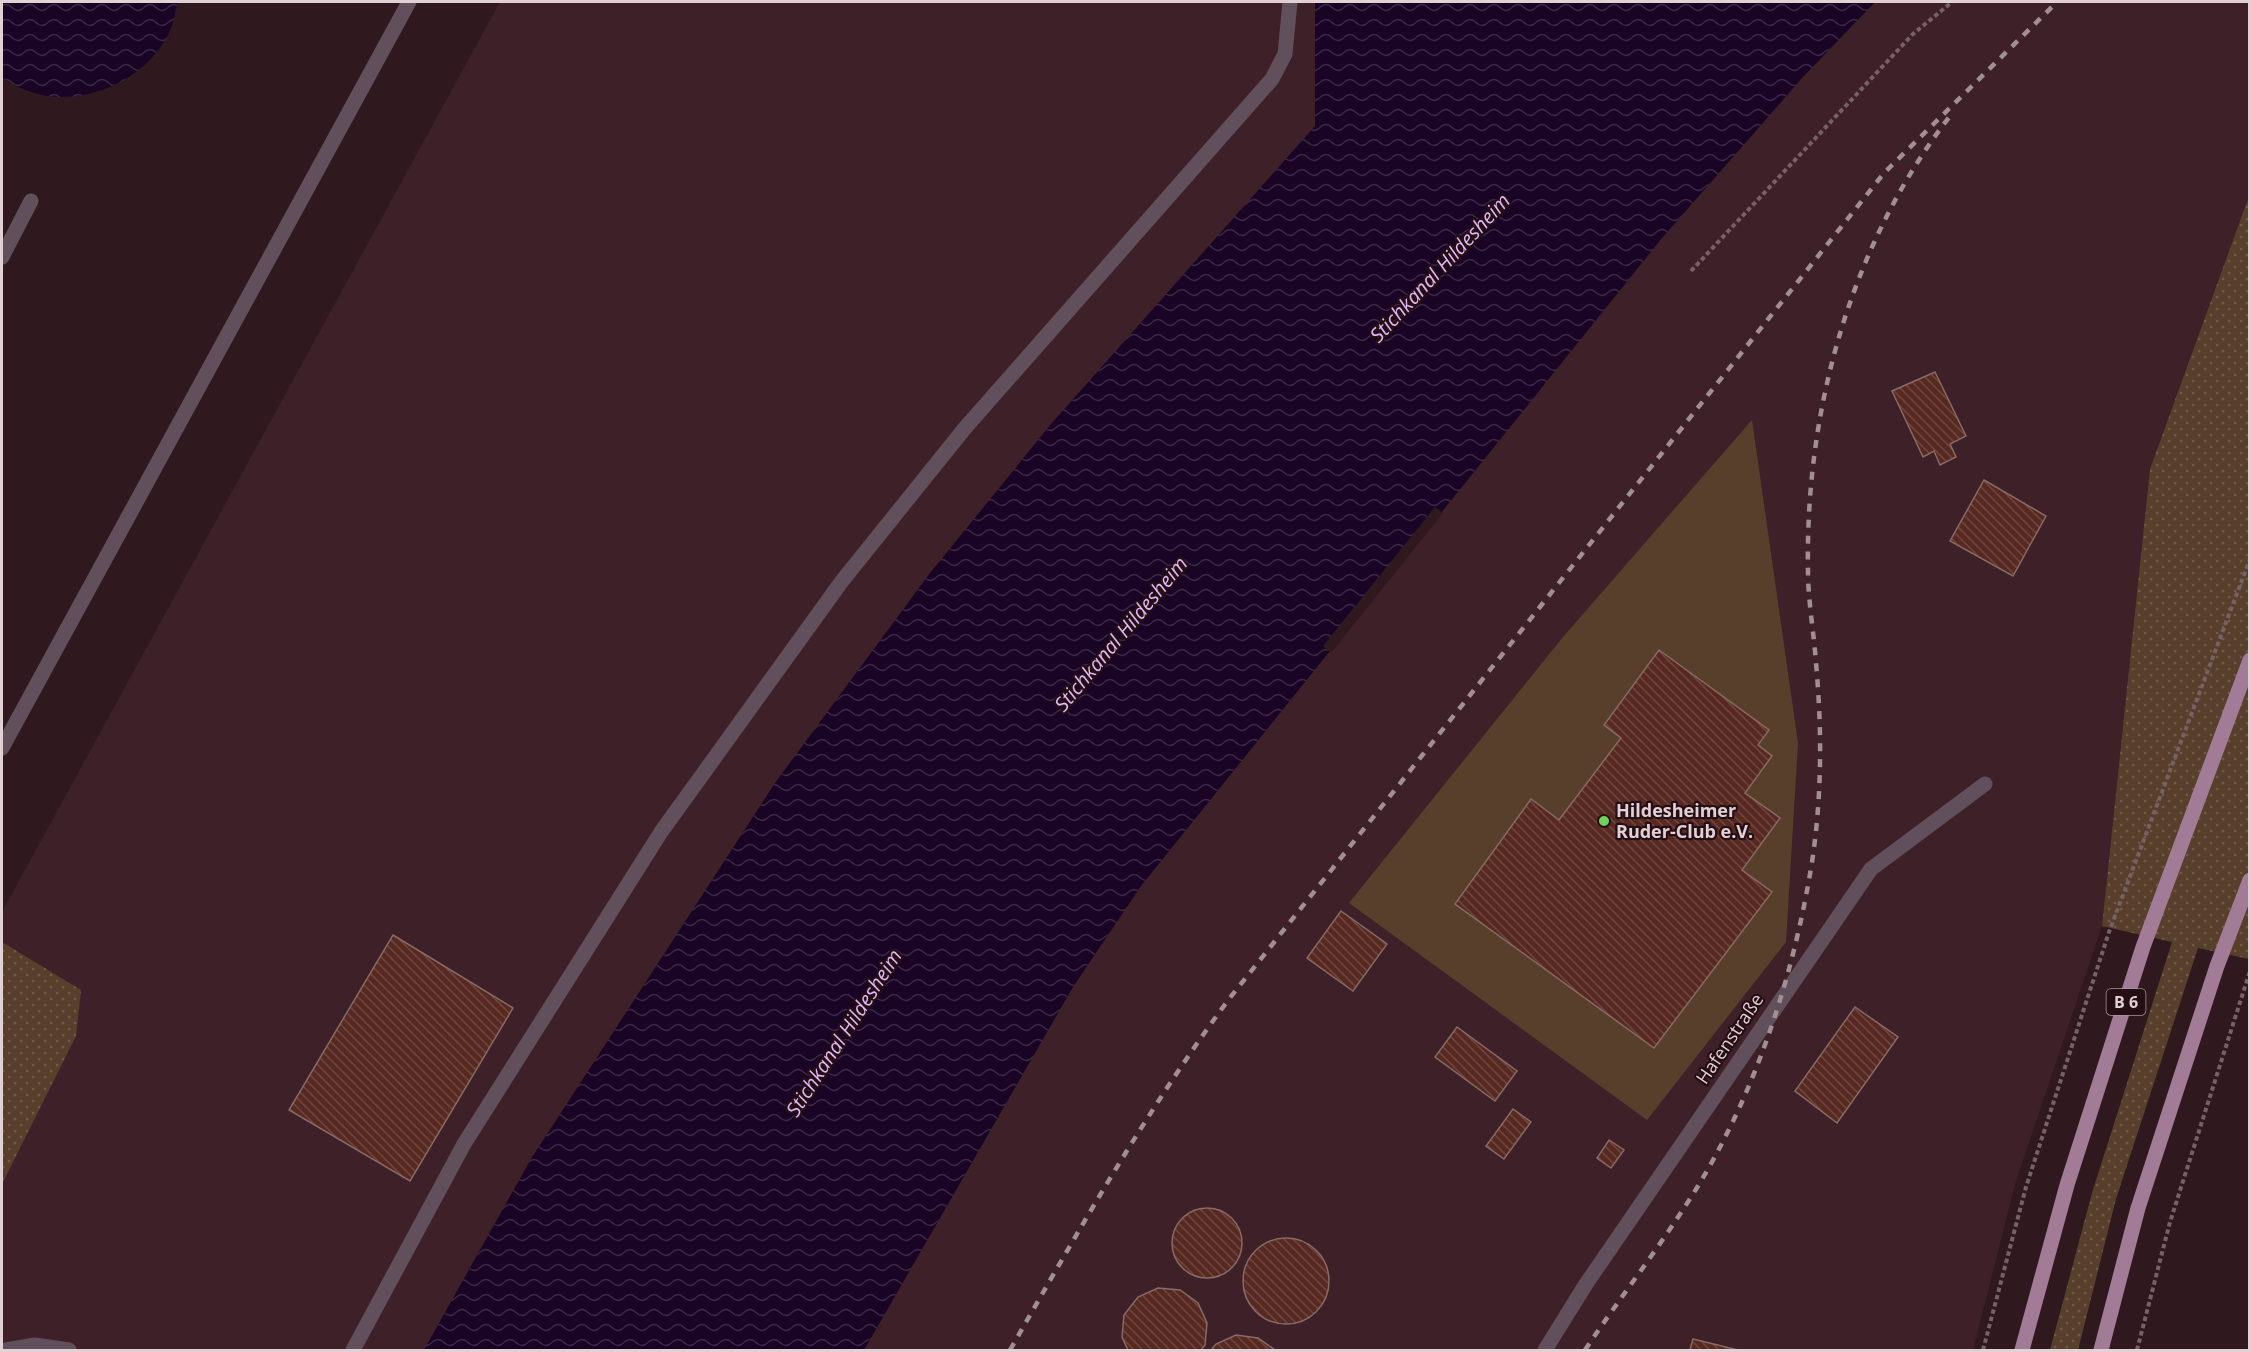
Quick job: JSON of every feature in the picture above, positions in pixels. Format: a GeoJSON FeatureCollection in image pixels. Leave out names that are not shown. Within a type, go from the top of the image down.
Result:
{"type":"FeatureCollection","features":[{"type":"Feature","properties":{"kind":"main road","name":"B 6"},"geometry":{"type":"LineString","coordinates":[[2022,1350],[2067,1185],[2143,947],[2250,660]]}},
{"type":"Feature","properties":{"kind":"main road"},"geometry":{"type":"LineString","coordinates":[[2102,1350],[2138,1208],[2217,966],[2250,880]]}},
{"type":"Feature","properties":{"kind":"street"},"geometry":{"type":"LineString","coordinates":[[2,748],[409,2]]}},
{"type":"Feature","properties":{"kind":"street"},"geometry":{"type":"LineString","coordinates":[[353,1350],[464,1144],[661,832],[842,581],[965,428],[1272,79],[1285,54],[1290,2]]}},
{"type":"Feature","properties":{"kind":"street"},"geometry":{"type":"LineString","coordinates":[[2,257],[31,201]]}},
{"type":"Feature","properties":{"kind":"street","name":"Hafenstraße"},"geometry":{"type":"LineString","coordinates":[[1545,1350],[1586,1284],[1871,869],[1985,784]]}},
{"type":"Feature","properties":{"kind":"street"},"geometry":{"type":"LineString","coordinates":[[6,1350],[35,1345],[69,1350]]}},
{"type":"Feature","properties":{"kind":"path"},"geometry":{"type":"LineString","coordinates":[[1691,271],[1913,34],[1952,2]]}},
{"type":"Feature","properties":{"kind":"path"},"geometry":{"type":"LineString","coordinates":[[1983,1350],[2026,1187],[2109,932],[2250,559]]}},
{"type":"Feature","properties":{"kind":"path"},"geometry":{"type":"LineString","coordinates":[[2137,1350],[2170,1222],[2250,972]]}},
{"type":"Feature","properties":{"kind":"shaded area"},"geometry":{"type":"Polygon","coordinates":[[[500,2],[1315,2],[1315,126],[930,573],[775,783],[531,1159],[424,1350],[2,1350],[2,912],[500,2]]]}},
{"type":"Feature","properties":{"kind":"shaded area"},"geometry":{"type":"Polygon","coordinates":[[[1875,2],[2249,2],[2249,196],[2150,469],[2102,926],[2015,1184],[1973,1350],[864,1350],[1073,987],[1141,886],[1662,238],[1802,78],[1875,2]]]}},
{"type":"Feature","properties":{"kind":"shaded area"},"geometry":{"type":"Polygon","coordinates":[[[2249,196],[2249,959],[2198,948],[2116,1199],[2078,1350],[2050,1350],[2092,1193],[2172,942],[2102,926],[2150,469],[2249,196]]]}},
{"type":"Feature","properties":{"kind":"shaded area","name":"Hildesheimer Ruder-Club e.V."},"geometry":{"type":"Polygon","coordinates":[[[1752,420],[1798,743],[1786,942],[1647,1120],[1349,903],[1563,637],[1752,420]]]}},
{"type":"Feature","properties":{"kind":"shaded area"},"geometry":{"type":"Polygon","coordinates":[[[2,942],[81,990],[76,1036],[2,1184],[2,942]]]}},
{"type":"Feature","properties":{"kind":"water"},"geometry":{"type":"Polygon","coordinates":[[[2,2],[178,2],[169,33],[156,54],[138,71],[117,84],[70,97],[46,96],[23,89],[2,77],[2,2]]]}},
{"type":"Feature","properties":{"kind":"water","name":"Stichkanal Hildesheim"},"geometry":{"type":"Polygon","coordinates":[[[1315,2],[1875,2],[1802,78],[1662,238],[1141,886],[1073,987],[864,1350],[424,1350],[531,1159],[775,783],[930,573],[1051,424],[1315,126],[1315,2]]]}},
{"type":"Feature","properties":{"kind":"pier"},"geometry":{"type":"Polygon","coordinates":[[[1435,507],[1443,513],[1331,653],[1323,646],[1435,507]]]}},
{"type":"Feature","properties":{"kind":"building"},"geometry":{"type":"Polygon","coordinates":[[[1935,372],[1966,436],[1950,444],[1956,457],[1940,465],[1934,451],[1923,457],[1892,391],[1935,372]]]}},
{"type":"Feature","properties":{"kind":"building"},"geometry":{"type":"Polygon","coordinates":[[[1984,480],[2046,516],[2013,576],[1950,541],[1984,480]]]}},
{"type":"Feature","properties":{"kind":"building"},"geometry":{"type":"Polygon","coordinates":[[[1659,650],[1769,730],[1758,745],[1772,756],[1745,793],[1780,818],[1742,870],[1772,892],[1654,1048],[1455,904],[1531,799],[1559,820],[1621,738],[1604,725],[1659,650]]]}},
{"type":"Feature","properties":{"kind":"building"},"geometry":{"type":"Polygon","coordinates":[[[1341,911],[1387,944],[1353,991],[1307,958],[1341,911]]]}},
{"type":"Feature","properties":{"kind":"building"},"geometry":{"type":"Polygon","coordinates":[[[393,935],[513,1008],[410,1181],[289,1110],[393,935]]]}},
{"type":"Feature","properties":{"kind":"building"},"geometry":{"type":"Polygon","coordinates":[[[1855,1007],[1898,1037],[1837,1123],[1795,1091],[1855,1007]]]}},
{"type":"Feature","properties":{"kind":"building"},"geometry":{"type":"Polygon","coordinates":[[[1457,1027],[1517,1071],[1495,1101],[1435,1057],[1457,1027]]]}},
{"type":"Feature","properties":{"kind":"building"},"geometry":{"type":"Polygon","coordinates":[[[1513,1109],[1531,1122],[1504,1159],[1486,1146],[1513,1109]]]}},
{"type":"Feature","properties":{"kind":"building"},"geometry":{"type":"Polygon","coordinates":[[[1609,1140],[1624,1150],[1611,1168],[1597,1158],[1609,1140]]]}},
{"type":"Feature","properties":{"kind":"building"},"geometry":{"type":"Polygon","coordinates":[[[1214,1208],[1227,1214],[1236,1223],[1240,1229],[1242,1243],[1240,1257],[1232,1268],[1221,1276],[1200,1278],[1182,1268],[1174,1257],[1172,1236],[1182,1218],[1193,1210],[1214,1208]]]}},
{"type":"Feature","properties":{"kind":"building"},"geometry":{"type":"Polygon","coordinates":[[[1286,1238],[1310,1245],[1322,1257],[1329,1281],[1322,1305],[1310,1317],[1286,1324],[1262,1317],[1250,1305],[1243,1281],[1250,1257],[1262,1245],[1286,1238]]]}},
{"type":"Feature","properties":{"kind":"building"},"geometry":{"type":"Polygon","coordinates":[[[1158,1288],[1180,1290],[1198,1303],[1207,1323],[1205,1345],[1201,1350],[1128,1350],[1122,1337],[1124,1315],[1138,1297],[1158,1288]]]}},
{"type":"Feature","properties":{"kind":"building"},"geometry":{"type":"Polygon","coordinates":[[[1236,1335],[1258,1338],[1275,1350],[1211,1350],[1216,1344],[1236,1335]]]}},
{"type":"Feature","properties":{"kind":"building"},"geometry":{"type":"Polygon","coordinates":[[[1693,1339],[1738,1350],[1690,1350],[1693,1339]]]}},
{"type":"Feature","properties":{"kind":"railway"},"geometry":{"type":"LineString","coordinates":[[1010,1350],[1141,1128],[1229,999],[1884,173],[2057,2]]}},
{"type":"Feature","properties":{"kind":"railway"},"geometry":{"type":"LineString","coordinates":[[1585,1350],[1685,1207],[1719,1149],[1755,1070],[1784,988],[1804,904],[1818,812],[1819,713],[1809,594],[1809,510],[1815,450],[1826,390],[1841,331],[1861,274],[1886,218],[1915,166],[1950,116]]}},
{"type":"Feature","properties":{"kind":"place","name":"Hildesheimer Ruder-Club e.V."},"geometry":{"type":"Point","coordinates":[1604,821]}}]}
